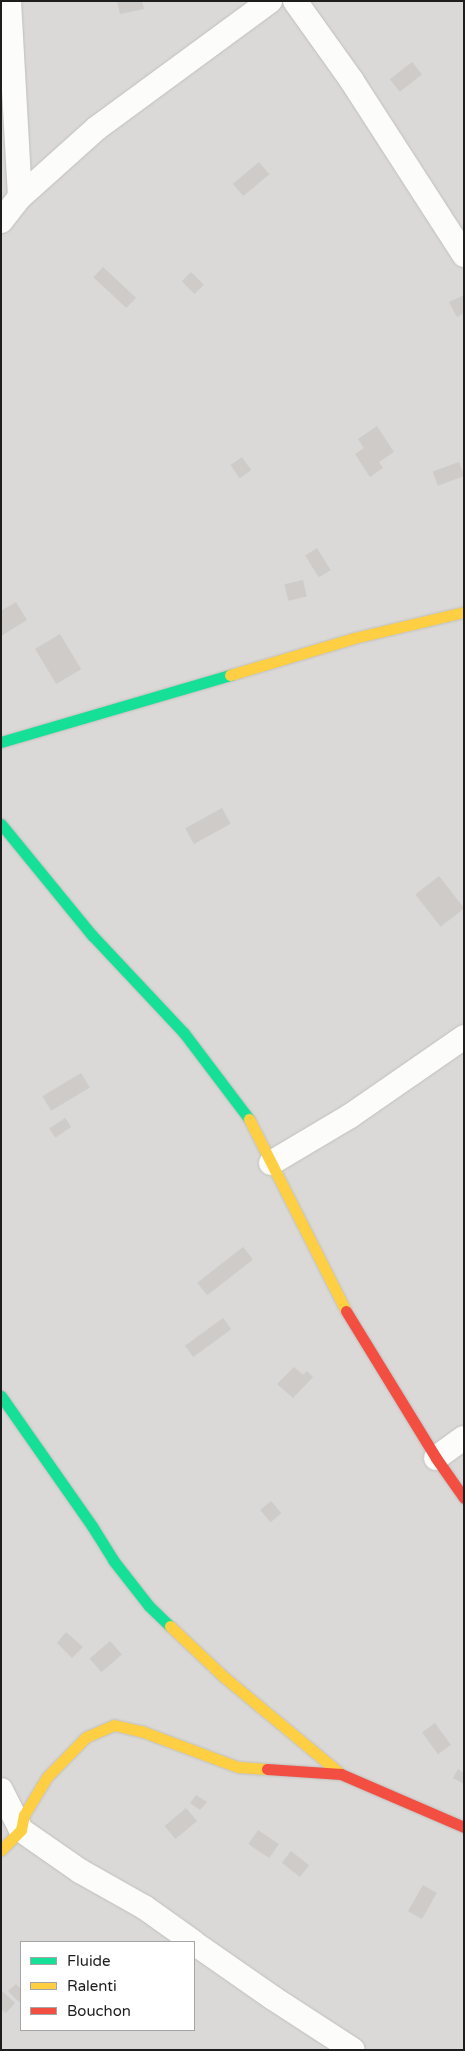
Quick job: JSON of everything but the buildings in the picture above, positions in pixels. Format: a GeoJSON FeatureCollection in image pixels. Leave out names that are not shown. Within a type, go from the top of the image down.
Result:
{"type":"FeatureCollection","features":[{"type":"Feature","properties":{"kind":"street"},"geometry":{"type":"LineString","coordinates":[[9,1],[20,197]]}},
{"type":"Feature","properties":{"kind":"street"},"geometry":{"type":"LineString","coordinates":[[1,221],[20,197],[97,128],[270,1]]}},
{"type":"Feature","properties":{"kind":"street"},"geometry":{"type":"LineString","coordinates":[[295,1],[358,89],[464,255]]}},
{"type":"Feature","properties":{"kind":"street"},"geometry":{"type":"LineString","coordinates":[[1,742],[354,638],[464,612]]}},
{"type":"Feature","properties":{"kind":"street"},"geometry":{"type":"LineString","coordinates":[[1,824],[92,935],[184,1033],[249,1119],[341,1303],[436,1458],[464,1498]]}},
{"type":"Feature","properties":{"kind":"street"},"geometry":{"type":"LineString","coordinates":[[271,1163],[350,1116],[464,1037]]}},
{"type":"Feature","properties":{"kind":"street"},"geometry":{"type":"LineString","coordinates":[[1,1396],[92,1526],[113,1560],[149,1606],[224,1677],[341,1774],[464,1827]]}},
{"type":"Feature","properties":{"kind":"street"},"geometry":{"type":"LineString","coordinates":[[436,1458],[464,1438]]}},
{"type":"Feature","properties":{"kind":"street"},"geometry":{"type":"LineString","coordinates":[[1,1850],[21,1830],[24,1815],[47,1777],[86,1737],[114,1725],[141,1731],[238,1767],[341,1774]]}},
{"type":"Feature","properties":{"kind":"street"},"geometry":{"type":"LineString","coordinates":[[1,1790],[21,1830],[80,1871],[144,1908],[190,1941]]}},
{"type":"Feature","properties":{"kind":"street"},"geometry":{"type":"LineString","coordinates":[[195,1944],[353,2050]]}},
{"type":"Feature","properties":{"kind":"shaded area"},"geometry":{"type":"Polygon","coordinates":[[[1,1],[464,1],[464,2050],[1,2050],[1,1]]]}},
{"type":"Feature","properties":{"kind":"traffic: fast"},"geometry":{"type":"LineString","coordinates":[[1,742],[230,675]]}},
{"type":"Feature","properties":{"kind":"traffic: fast"},"geometry":{"type":"LineString","coordinates":[[1,824],[92,935],[184,1033],[249,1119]]}},
{"type":"Feature","properties":{"kind":"traffic: fast"},"geometry":{"type":"LineString","coordinates":[[1,1396],[92,1526],[113,1560],[149,1606],[170,1626]]}},
{"type":"Feature","properties":{"kind":"traffic: slow"},"geometry":{"type":"LineString","coordinates":[[230,675],[354,638],[464,612]]}},
{"type":"Feature","properties":{"kind":"traffic: slow"},"geometry":{"type":"LineString","coordinates":[[249,1119],[346,1311]]}},
{"type":"Feature","properties":{"kind":"traffic: slow"},"geometry":{"type":"LineString","coordinates":[[170,1626],[224,1677],[341,1774]]}},
{"type":"Feature","properties":{"kind":"traffic: slow"},"geometry":{"type":"LineString","coordinates":[[1,1850],[21,1830],[24,1815],[47,1777],[86,1737],[114,1725],[141,1731],[238,1767],[267,1769]]}},
{"type":"Feature","properties":{"kind":"traffic: jam"},"geometry":{"type":"LineString","coordinates":[[346,1311],[436,1458],[464,1498]]}},
{"type":"Feature","properties":{"kind":"traffic: jam"},"geometry":{"type":"LineString","coordinates":[[267,1769],[341,1774],[464,1827]]}}]}
